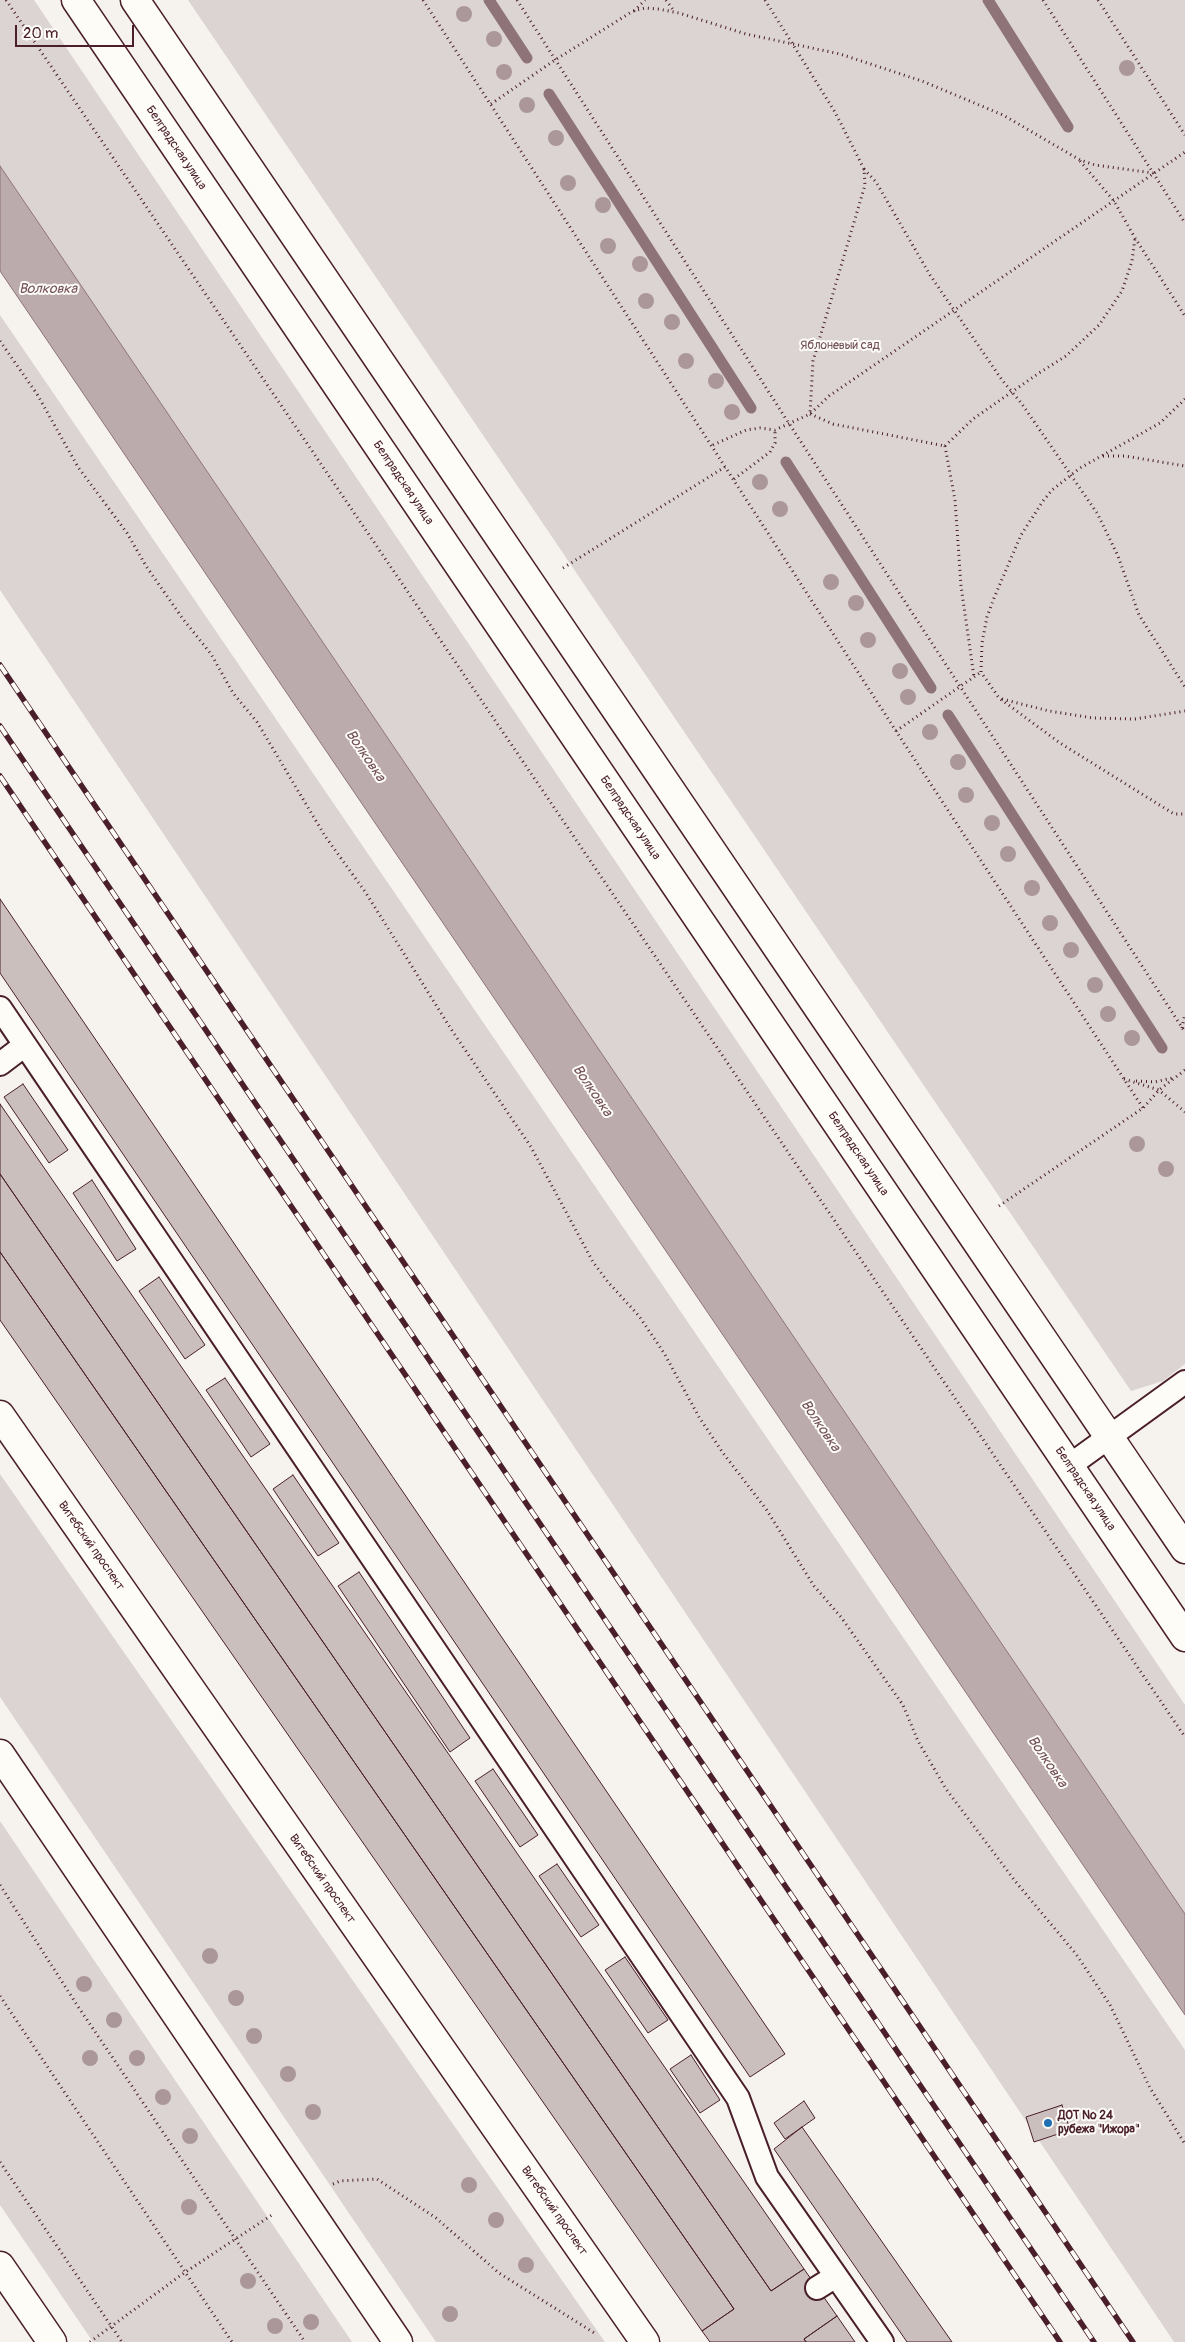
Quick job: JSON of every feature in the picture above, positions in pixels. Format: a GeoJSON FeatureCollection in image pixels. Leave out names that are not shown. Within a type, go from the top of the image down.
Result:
{"type":"FeatureCollection","features":[{"type":"Feature","properties":{"kind":"street","name":"Белградская улица"},"geometry":{"type":"LineString","coordinates":[[76,0],[1185,1637]]}},
{"type":"Feature","properties":{"kind":"street"},"geometry":{"type":"LineString","coordinates":[[135,0],[1185,1549]]}},
{"type":"Feature","properties":{"kind":"street","name":"Витебский проспект"},"geometry":{"type":"LineString","coordinates":[[0,1415],[645,2342]]}},
{"type":"Feature","properties":{"kind":"street"},"geometry":{"type":"LineString","coordinates":[[0,1754],[398,2342]]}},
{"type":"Feature","properties":{"kind":"street"},"geometry":{"type":"LineString","coordinates":[[0,2266],[52,2342]]}},
{"type":"Feature","properties":{"kind":"lane"},"geometry":{"type":"LineString","coordinates":[[0,1008],[738,2098],[767,2177],[882,2342]]}},
{"type":"Feature","properties":{"kind":"lane"},"geometry":{"type":"LineString","coordinates":[[0,1064],[26,1045]]}},
{"type":"Feature","properties":{"kind":"lane"},"geometry":{"type":"LineString","coordinates":[[1069,1466],[1185,1382]]}},
{"type":"Feature","properties":{"kind":"lane"},"geometry":{"type":"LineString","coordinates":[[817,2288],[836,2276]]}},
{"type":"Feature","properties":{"kind":"path"},"geometry":{"type":"LineString","coordinates":[[6,0],[1185,1736]]}},
{"type":"Feature","properties":{"kind":"path"},"geometry":{"type":"LineString","coordinates":[[423,0],[896,731],[1143,1108]]}},
{"type":"Feature","properties":{"kind":"path"},"geometry":{"type":"LineString","coordinates":[[517,0],[788,422],[1184,1030]]}},
{"type":"Feature","properties":{"kind":"path"},"geometry":{"type":"LineString","coordinates":[[491,104],[555,60],[633,11],[645,0]]}},
{"type":"Feature","properties":{"kind":"path"},"geometry":{"type":"LineString","coordinates":[[666,0],[674,12]]}},
{"type":"Feature","properties":{"kind":"path"},"geometry":{"type":"LineString","coordinates":[[765,0],[836,112],[864,169],[876,182],[930,275],[1072,474],[1107,532],[1139,615],[1185,687]]}},
{"type":"Feature","properties":{"kind":"path"},"geometry":{"type":"LineString","coordinates":[[1043,0],[1185,223]]}},
{"type":"Feature","properties":{"kind":"path"},"geometry":{"type":"LineString","coordinates":[[1098,0],[1185,135]]}},
{"type":"Feature","properties":{"kind":"path"},"geometry":{"type":"LineString","coordinates":[[633,11],[645,8],[674,12],[793,46],[840,54],[947,90],[1003,115],[1080,160],[1096,165],[1153,173]]}},
{"type":"Feature","properties":{"kind":"path"},"geometry":{"type":"LineString","coordinates":[[712,445],[746,430],[760,428],[776,430],[788,422],[810,414],[829,396],[954,308],[1185,152]]}},
{"type":"Feature","properties":{"kind":"path"},"geometry":{"type":"LineString","coordinates":[[1080,160],[1114,201],[1135,238],[1185,316]]}},
{"type":"Feature","properties":{"kind":"path"},"geometry":{"type":"LineString","coordinates":[[810,414],[812,361],[865,185],[864,169]]}},
{"type":"Feature","properties":{"kind":"path"},"geometry":{"type":"LineString","coordinates":[[945,446],[973,419],[1066,356],[1099,325],[1122,291],[1132,261],[1135,238]]}},
{"type":"Feature","properties":{"kind":"path"},"geometry":{"type":"LineString","coordinates":[[0,341],[38,394],[78,467],[122,527],[146,566],[183,619],[211,654],[232,693],[257,722],[325,836],[366,893],[451,1029],[531,1147],[593,1262],[608,1282],[639,1316],[664,1353],[699,1417],[718,1446],[766,1509],[814,1586],[846,1623],[903,1705],[918,1741],[946,1789],[1015,1881],[1076,1954],[1106,1998],[1150,2088],[1185,2144]]}},
{"type":"Feature","properties":{"kind":"path"},"geometry":{"type":"LineString","coordinates":[[1185,399],[1160,423],[1072,474],[1052,490],[1043,501],[1013,551],[987,618],[982,643],[981,672],[999,698],[1060,743],[1174,814],[1185,814]]}},
{"type":"Feature","properties":{"kind":"path"},"geometry":{"type":"LineString","coordinates":[[810,414],[834,424],[945,446]]}},
{"type":"Feature","properties":{"kind":"path"},"geometry":{"type":"LineString","coordinates":[[734,479],[770,452],[775,443],[776,430]]}},
{"type":"Feature","properties":{"kind":"path"},"geometry":{"type":"LineString","coordinates":[[945,446],[955,500],[961,586],[974,677]]}},
{"type":"Feature","properties":{"kind":"path"},"geometry":{"type":"LineString","coordinates":[[1102,456],[1125,456],[1185,466]]}},
{"type":"Feature","properties":{"kind":"path"},"geometry":{"type":"LineString","coordinates":[[563,568],[726,467]]}},
{"type":"Feature","properties":{"kind":"path"},"geometry":{"type":"LineString","coordinates":[[896,731],[981,672]]}},
{"type":"Feature","properties":{"kind":"path"},"geometry":{"type":"LineString","coordinates":[[999,698],[1049,711],[1093,718],[1143,718],[1185,711]]}},
{"type":"Feature","properties":{"kind":"path"},"geometry":{"type":"LineString","coordinates":[[1184,1030],[1185,1014]]}},
{"type":"Feature","properties":{"kind":"path"},"geometry":{"type":"LineString","coordinates":[[999,1206],[1143,1108],[1159,1090],[1185,1070]]}},
{"type":"Feature","properties":{"kind":"path"},"geometry":{"type":"LineString","coordinates":[[1123,1079],[1155,1082],[1175,1078]]}},
{"type":"Feature","properties":{"kind":"path"},"geometry":{"type":"LineString","coordinates":[[1123,1079],[1159,1090],[1185,1112]]}},
{"type":"Feature","properties":{"kind":"path"},"geometry":{"type":"LineString","coordinates":[[0,1885],[77,2005],[305,2342]]}},
{"type":"Feature","properties":{"kind":"path"},"geometry":{"type":"LineString","coordinates":[[0,1996],[232,2342]]}},
{"type":"Feature","properties":{"kind":"path"},"geometry":{"type":"LineString","coordinates":[[0,2162],[122,2342]]}},
{"type":"Feature","properties":{"kind":"green space"},"geometry":{"type":"Polygon","coordinates":[[[0,0],[34,0],[1185,1705],[1185,1914],[0,166],[0,0]]]}},
{"type":"Feature","properties":{"kind":"green space","name":"Яблоневый сад"},"geometry":{"type":"Polygon","coordinates":[[[188,0],[1185,0],[1185,1364],[1163,1381],[1131,1391],[188,0]]]}},
{"type":"Feature","properties":{"kind":"green space"},"geometry":{"type":"Polygon","coordinates":[[[0,315],[1185,2050],[1185,2342],[1174,2342],[0,590],[0,315]]]}},
{"type":"Feature","properties":{"kind":"green space"},"geometry":{"type":"Polygon","coordinates":[[[0,1474],[605,2342],[436,2342],[0,1697],[0,1474]]]}},
{"type":"Feature","properties":{"kind":"green space"},"geometry":{"type":"Polygon","coordinates":[[[0,1821],[352,2342],[93,2342],[0,2205],[0,1821]]]}},
{"type":"Feature","properties":{"kind":"water","name":"Волковка"},"geometry":{"type":"Polygon","coordinates":[[[0,166],[1185,1914],[1185,2015],[0,271],[0,166]]]}},
{"type":"Feature","properties":{"kind":"building"},"geometry":{"type":"Polygon","coordinates":[[[0,899],[785,2054],[750,2077],[0,973],[0,899]]]}},
{"type":"Feature","properties":{"kind":"building"},"geometry":{"type":"Polygon","coordinates":[[[23,1084],[68,1150],[49,1163],[4,1097],[23,1084]]]}},
{"type":"Feature","properties":{"kind":"building"},"geometry":{"type":"Polygon","coordinates":[[[0,1104],[804,2269],[771,2291],[0,1174],[0,1104]]]}},
{"type":"Feature","properties":{"kind":"building"},"geometry":{"type":"Polygon","coordinates":[[[0,1174],[771,2291],[804,2269],[837,2316],[804,2339],[806,2342],[710,2342],[702,2331],[734,2309],[0,1252],[0,1174]]]}},
{"type":"Feature","properties":{"kind":"building"},"geometry":{"type":"Polygon","coordinates":[[[92,1180],[136,1249],[117,1261],[73,1193],[92,1180]]]}},
{"type":"Feature","properties":{"kind":"building"},"geometry":{"type":"Polygon","coordinates":[[[0,1252],[734,2309],[702,2331],[0,1320],[0,1252]]]}},
{"type":"Feature","properties":{"kind":"building"},"geometry":{"type":"Polygon","coordinates":[[[159,1277],[205,1345],[185,1359],[139,1291],[159,1277]]]}},
{"type":"Feature","properties":{"kind":"building"},"geometry":{"type":"Polygon","coordinates":[[[225,1378],[270,1444],[251,1457],[206,1390],[225,1378]]]}},
{"type":"Feature","properties":{"kind":"building"},"geometry":{"type":"Polygon","coordinates":[[[293,1475],[339,1543],[318,1556],[273,1489],[293,1475]]]}},
{"type":"Feature","properties":{"kind":"building"},"geometry":{"type":"Polygon","coordinates":[[[359,1572],[470,1738],[450,1752],[338,1586],[359,1572]]]}},
{"type":"Feature","properties":{"kind":"building"},"geometry":{"type":"Polygon","coordinates":[[[493,1769],[538,1835],[520,1847],[475,1781],[493,1769]]]}},
{"type":"Feature","properties":{"kind":"building"},"geometry":{"type":"Polygon","coordinates":[[[557,1864],[599,1925],[581,1937],[539,1876],[557,1864]]]}},
{"type":"Feature","properties":{"kind":"building"},"geometry":{"type":"Polygon","coordinates":[[[625,1957],[668,2020],[648,2033],[605,1970],[625,1957]]]}},
{"type":"Feature","properties":{"kind":"building"},"geometry":{"type":"Polygon","coordinates":[[[691,2055],[720,2100],[700,2113],[670,2069],[691,2055]]]}},
{"type":"Feature","properties":{"kind":"building"},"geometry":{"type":"Polygon","coordinates":[[[804,2101],[815,2118],[785,2139],[774,2123],[804,2101]]]}},
{"type":"Feature","properties":{"kind":"building","name":"ДОТ № 24 рубежа \"Ижора\""},"geometry":{"type":"Polygon","coordinates":[[[1062,2105],[1070,2130],[1034,2142],[1026,2117],[1062,2105]]]}},
{"type":"Feature","properties":{"kind":"building"},"geometry":{"type":"Polygon","coordinates":[[[802,2127],[952,2342],[907,2342],[774,2149],[802,2127]]]}},
{"type":"Feature","properties":{"kind":"building"},"geometry":{"type":"Polygon","coordinates":[[[837,2316],[855,2342],[806,2342],[804,2339],[837,2316]]]}},
{"type":"Feature","properties":{"kind":"waterway"},"geometry":{"type":"LineString","coordinates":[[489,0],[527,58]]}},
{"type":"Feature","properties":{"kind":"waterway"},"geometry":{"type":"LineString","coordinates":[[988,0],[1068,127]]}},
{"type":"Feature","properties":{"kind":"waterway"},"geometry":{"type":"LineString","coordinates":[[549,94],[751,408]]}},
{"type":"Feature","properties":{"kind":"waterway"},"geometry":{"type":"LineString","coordinates":[[786,462],[931,688]]}},
{"type":"Feature","properties":{"kind":"waterway"},"geometry":{"type":"LineString","coordinates":[[948,715],[1162,1048]]}},
{"type":"Feature","properties":{"kind":"railway"},"geometry":{"type":"LineString","coordinates":[[0,665],[1133,2342]]}},
{"type":"Feature","properties":{"kind":"railway"},"geometry":{"type":"LineString","coordinates":[[0,726],[1094,2342]]}},
{"type":"Feature","properties":{"kind":"railway"},"geometry":{"type":"LineString","coordinates":[[0,776],[1060,2342]]}},
{"type":"Feature","properties":{"kind":"place","name":"ДОТ № 24 рубежа \"Ижора\""},"geometry":{"type":"Point","coordinates":[1048,2123]}}]}
